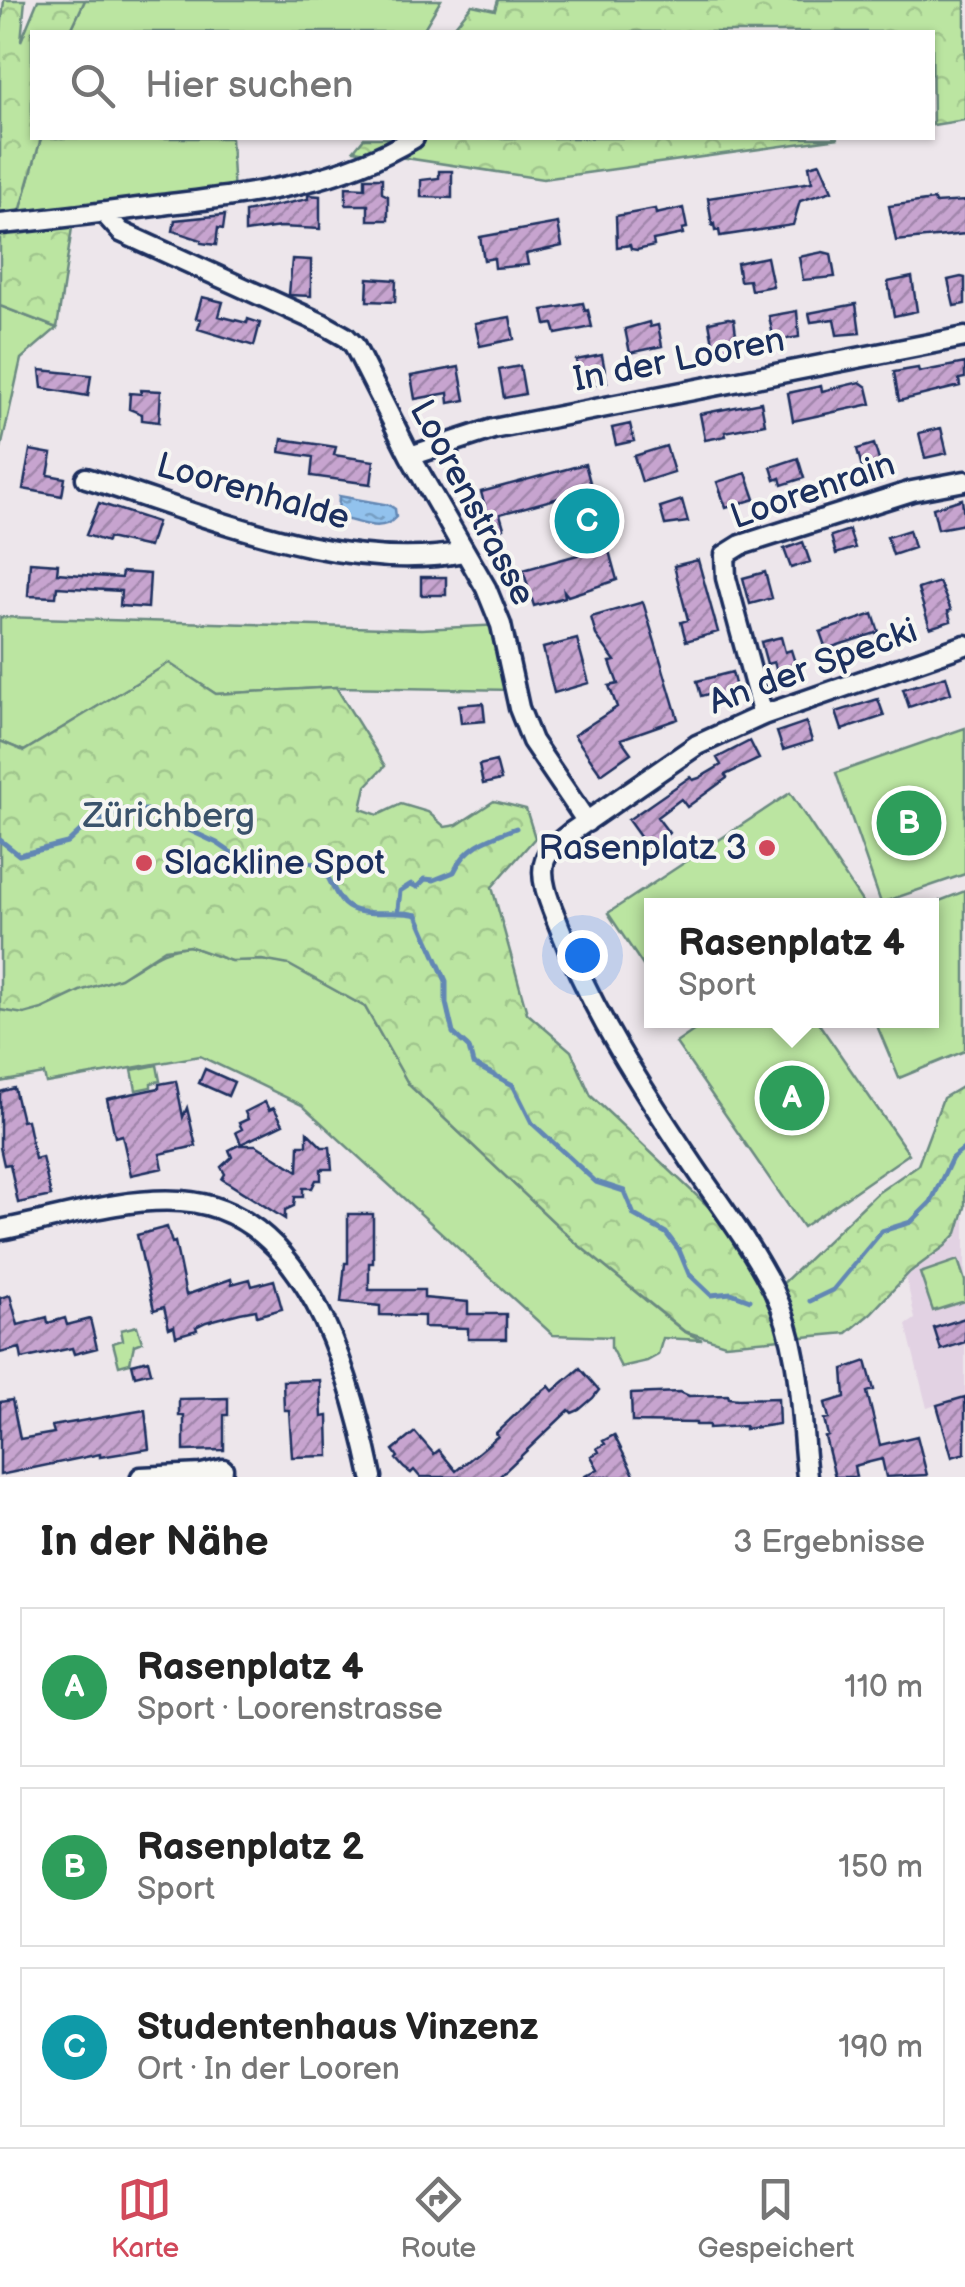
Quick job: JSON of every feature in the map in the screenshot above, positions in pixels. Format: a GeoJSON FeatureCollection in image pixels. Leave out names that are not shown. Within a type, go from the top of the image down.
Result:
{"type":"FeatureCollection","features":[{"type":"Feature","properties":{"kind":"street"},"geometry":{"type":"LineString","coordinates":[[0,224],[234,196],[318,181],[387,154],[411,140]]}},
{"type":"Feature","properties":{"kind":"street","name":"Loorenstrasse"},"geometry":{"type":"LineString","coordinates":[[104,212],[121,232],[346,336],[360,355],[410,456],[486,588],[502,626],[524,724],[587,822]]}},
{"type":"Feature","properties":{"kind":"street","name":"In der Looren"},"geometry":{"type":"LineString","coordinates":[[410,456],[493,429],[965,338]]}},
{"type":"Feature","properties":{"kind":"street","name":"Loorenhalde"},"geometry":{"type":"LineString","coordinates":[[86,478],[310,548],[361,556],[430,559],[464,552]]}},
{"type":"Feature","properties":{"kind":"street","name":"Loorenrain"},"geometry":{"type":"LineString","coordinates":[[763,714],[726,578],[725,556],[741,545],[912,491],[965,481]]}},
{"type":"Feature","properties":{"kind":"street","name":"An der Specki"},"geometry":{"type":"LineString","coordinates":[[587,822],[698,745],[763,714],[965,645]]}},
{"type":"Feature","properties":{"kind":"street"},"geometry":{"type":"LineString","coordinates":[[587,822],[553,847],[545,860],[542,874],[554,912],[592,1004],[628,1068],[746,1242],[774,1292],[793,1347],[808,1477]]}},
{"type":"Feature","properties":{"kind":"street"},"geometry":{"type":"LineString","coordinates":[[0,1230],[116,1206],[172,1201],[202,1204],[256,1228],[281,1250],[308,1290],[338,1355],[357,1412],[372,1477]]}},
{"type":"Feature","properties":{"kind":"street"},"geometry":{"type":"LineString","coordinates":[[141,1477],[223,1469]]}},
{"type":"Feature","properties":{"kind":"shaded area"},"geometry":{"type":"Polygon","coordinates":[[[965,1214],[965,1396],[927,1408],[906,1325],[915,1319],[906,1277],[956,1238],[965,1214]]]}},
{"type":"Feature","properties":{"kind":"green space"},"geometry":{"type":"Polygon","coordinates":[[[4,0],[25,0],[21,41],[38,0],[85,0],[71,30],[30,30],[30,140],[40,140],[20,212],[73,221],[57,328],[0,306],[0,40],[4,0]]]}},
{"type":"Feature","properties":{"kind":"green space"},"geometry":{"type":"Polygon","coordinates":[[[85,0],[441,0],[423,30],[71,30],[85,0]]]}},
{"type":"Feature","properties":{"kind":"green space"},"geometry":{"type":"Polygon","coordinates":[[[498,0],[965,0],[965,120],[935,125],[935,30],[452,30],[472,5],[495,10],[498,0]]]}},
{"type":"Feature","properties":{"kind":"green space"},"geometry":{"type":"Polygon","coordinates":[[[40,140],[231,140],[234,196],[58,218],[20,212],[40,140]]]}},
{"type":"Feature","properties":{"kind":"green space"},"geometry":{"type":"Polygon","coordinates":[[[362,140],[825,140],[543,179],[354,150],[362,140]]]}},
{"type":"Feature","properties":{"kind":"green space"},"geometry":{"type":"Polygon","coordinates":[[[0,306],[57,328],[21,359],[0,453],[0,306]]]}},
{"type":"Feature","properties":{"kind":"green space"},"geometry":{"type":"Polygon","coordinates":[[[0,617],[422,629],[501,625],[515,690],[336,687],[216,694],[169,664],[24,751],[0,741],[0,617]]]}},
{"type":"Feature","properties":{"kind":"green space","name":"Zürichberg"},"geometry":{"type":"Polygon","coordinates":[[[169,663],[216,694],[336,687],[385,766],[366,786],[361,809],[378,815],[401,804],[428,812],[445,827],[457,825],[494,801],[526,809],[535,838],[492,887],[527,1013],[571,1051],[591,1096],[746,1242],[775,1291],[876,1194],[918,1165],[943,1098],[965,1085],[965,1207],[957,1233],[847,1333],[725,1344],[684,1331],[576,1243],[409,1085],[365,1007],[289,965],[262,960],[231,961],[189,946],[165,949],[120,978],[42,1009],[24,1014],[0,1010],[0,741],[24,751],[169,663]]]}},
{"type":"Feature","properties":{"kind":"green space"},"geometry":{"type":"Polygon","coordinates":[[[965,728],[965,874],[895,898],[879,898],[836,773],[965,728]]]}},
{"type":"Feature","properties":{"kind":"green space","name":"Rasenplatz 3"},"geometry":{"type":"Polygon","coordinates":[[[790,793],[860,898],[644,898],[644,967],[608,913],[790,793]]]}},
{"type":"Feature","properties":{"kind":"green space"},"geometry":{"type":"Polygon","coordinates":[[[965,891],[965,1051],[899,1078],[878,1028],[939,1028],[939,901],[965,891]]]}},
{"type":"Feature","properties":{"kind":"green space"},"geometry":{"type":"Polygon","coordinates":[[[189,946],[231,961],[289,964],[365,1007],[409,1085],[576,1243],[683,1331],[702,1340],[663,1338],[658,1355],[621,1367],[611,1348],[611,1337],[553,1335],[302,1105],[200,1056],[46,1083],[44,1074],[0,1082],[0,1010],[42,1008],[121,977],[162,953],[189,946]]]}},
{"type":"Feature","properties":{"kind":"green space"},"geometry":{"type":"Polygon","coordinates":[[[698,1028],[822,1028],[909,1154],[803,1227],[676,1043],[698,1028]]]}},
{"type":"Feature","properties":{"kind":"green space"},"geometry":{"type":"Polygon","coordinates":[[[157,1065],[160,1081],[136,1090],[132,1070],[157,1065]]]}},
{"type":"Feature","properties":{"kind":"green space"},"geometry":{"type":"Polygon","coordinates":[[[958,1260],[965,1281],[965,1301],[933,1311],[920,1273],[958,1260]]]}},
{"type":"Feature","properties":{"kind":"green space"},"geometry":{"type":"Polygon","coordinates":[[[137,1326],[142,1342],[134,1345],[130,1363],[119,1366],[113,1343],[123,1340],[121,1330],[137,1326]]]}},
{"type":"Feature","properties":{"kind":"water"},"geometry":{"type":"Polygon","coordinates":[[[339,496],[389,505],[395,509],[396,517],[376,526],[338,518],[339,496]]]}},
{"type":"Feature","properties":{"kind":"building"},"geometry":{"type":"Polygon","coordinates":[[[820,163],[832,191],[800,201],[793,225],[720,236],[719,230],[715,231],[708,198],[812,182],[809,166],[820,163]]]}},
{"type":"Feature","properties":{"kind":"building"},"geometry":{"type":"Polygon","coordinates":[[[439,171],[452,171],[452,198],[421,197],[421,180],[439,178],[439,171]]]}},
{"type":"Feature","properties":{"kind":"building"},"geometry":{"type":"Polygon","coordinates":[[[365,178],[382,178],[382,193],[388,196],[388,220],[368,220],[368,205],[346,205],[346,187],[365,188],[365,178]]]}},
{"type":"Feature","properties":{"kind":"building"},"geometry":{"type":"Polygon","coordinates":[[[308,195],[320,196],[320,229],[280,227],[245,232],[245,212],[308,199],[308,195]]]}},
{"type":"Feature","properties":{"kind":"building"},"geometry":{"type":"Polygon","coordinates":[[[934,200],[965,201],[965,234],[896,241],[889,206],[934,200]]]}},
{"type":"Feature","properties":{"kind":"building"},"geometry":{"type":"Polygon","coordinates":[[[683,208],[687,228],[682,229],[683,234],[653,240],[654,246],[637,250],[630,245],[617,247],[616,216],[683,208]]]}},
{"type":"Feature","properties":{"kind":"building"},"geometry":{"type":"Polygon","coordinates":[[[225,215],[216,245],[173,231],[175,220],[225,215]]]}},
{"type":"Feature","properties":{"kind":"building"},"geometry":{"type":"Polygon","coordinates":[[[558,223],[562,246],[526,254],[528,265],[495,268],[494,258],[484,260],[480,237],[558,223]]]}},
{"type":"Feature","properties":{"kind":"building"},"geometry":{"type":"Polygon","coordinates":[[[831,254],[835,277],[803,280],[799,257],[831,254]]]}},
{"type":"Feature","properties":{"kind":"building"},"geometry":{"type":"Polygon","coordinates":[[[767,257],[773,286],[751,290],[749,280],[740,281],[737,263],[767,257]]]}},
{"type":"Feature","properties":{"kind":"building"},"geometry":{"type":"Polygon","coordinates":[[[292,259],[311,260],[311,296],[289,295],[292,259]]]}},
{"type":"Feature","properties":{"kind":"building"},"geometry":{"type":"Polygon","coordinates":[[[912,277],[917,311],[894,316],[888,282],[912,277]]]}},
{"type":"Feature","properties":{"kind":"building"},"geometry":{"type":"Polygon","coordinates":[[[368,278],[396,280],[395,302],[367,301],[368,278]]]}},
{"type":"Feature","properties":{"kind":"building"},"geometry":{"type":"Polygon","coordinates":[[[965,278],[965,304],[954,306],[948,280],[965,278]]]}},
{"type":"Feature","properties":{"kind":"building"},"geometry":{"type":"Polygon","coordinates":[[[202,297],[223,302],[219,316],[260,323],[254,346],[198,329],[201,319],[196,318],[202,297]]]}},
{"type":"Feature","properties":{"kind":"building"},"geometry":{"type":"Polygon","coordinates":[[[583,303],[592,327],[556,334],[553,324],[546,325],[543,310],[583,303]]]}},
{"type":"Feature","properties":{"kind":"building"},"geometry":{"type":"Polygon","coordinates":[[[856,304],[860,333],[837,335],[834,319],[811,322],[809,313],[856,304]]]}},
{"type":"Feature","properties":{"kind":"building"},"geometry":{"type":"Polygon","coordinates":[[[797,311],[799,337],[774,341],[769,316],[797,311]]]}},
{"type":"Feature","properties":{"kind":"building"},"geometry":{"type":"Polygon","coordinates":[[[510,317],[514,339],[480,346],[475,323],[510,317]]]}},
{"type":"Feature","properties":{"kind":"building"},"geometry":{"type":"Polygon","coordinates":[[[734,319],[738,349],[715,354],[709,322],[734,319]]]}},
{"type":"Feature","properties":{"kind":"building"},"geometry":{"type":"Polygon","coordinates":[[[649,322],[650,327],[658,325],[662,346],[630,353],[625,329],[649,322]]]}},
{"type":"Feature","properties":{"kind":"building"},"geometry":{"type":"Polygon","coordinates":[[[602,355],[607,382],[581,387],[576,360],[602,355]]]}},
{"type":"Feature","properties":{"kind":"building"},"geometry":{"type":"Polygon","coordinates":[[[965,363],[965,378],[959,379],[960,386],[899,401],[894,372],[918,368],[919,372],[965,363]]]}},
{"type":"Feature","properties":{"kind":"building"},"geometry":{"type":"Polygon","coordinates":[[[520,366],[525,394],[504,398],[499,370],[520,366]]]}},
{"type":"Feature","properties":{"kind":"building"},"geometry":{"type":"Polygon","coordinates":[[[459,367],[465,400],[449,403],[448,393],[415,399],[411,376],[459,367]]]}},
{"type":"Feature","properties":{"kind":"building"},"geometry":{"type":"Polygon","coordinates":[[[40,370],[91,375],[88,396],[42,388],[40,370]]]}},
{"type":"Feature","properties":{"kind":"building"},"geometry":{"type":"Polygon","coordinates":[[[860,382],[867,387],[871,404],[793,421],[788,393],[821,386],[822,391],[860,382]]]}},
{"type":"Feature","properties":{"kind":"building"},"geometry":{"type":"Polygon","coordinates":[[[141,390],[161,391],[159,422],[142,420],[142,414],[129,409],[130,393],[141,394],[141,390]]]}},
{"type":"Feature","properties":{"kind":"building"},"geometry":{"type":"Polygon","coordinates":[[[761,402],[765,424],[705,440],[700,414],[761,402]]]}},
{"type":"Feature","properties":{"kind":"building"},"geometry":{"type":"Polygon","coordinates":[[[630,424],[634,441],[616,445],[612,428],[630,424]]]}},
{"type":"Feature","properties":{"kind":"building"},"geometry":{"type":"Polygon","coordinates":[[[941,428],[947,453],[925,458],[919,433],[941,428]]]}},
{"type":"Feature","properties":{"kind":"building"},"geometry":{"type":"Polygon","coordinates":[[[282,439],[336,447],[334,455],[374,461],[371,484],[311,476],[313,457],[280,452],[282,439]]]}},
{"type":"Feature","properties":{"kind":"building"},"geometry":{"type":"Polygon","coordinates":[[[874,444],[883,473],[865,478],[857,449],[874,444]]]}},
{"type":"Feature","properties":{"kind":"building"},"geometry":{"type":"Polygon","coordinates":[[[666,446],[674,472],[642,482],[634,456],[666,446]]]}},
{"type":"Feature","properties":{"kind":"building"},"geometry":{"type":"Polygon","coordinates":[[[30,450],[52,454],[48,475],[65,478],[62,496],[23,489],[30,450]]]}},
{"type":"Feature","properties":{"kind":"building"},"geometry":{"type":"Polygon","coordinates":[[[798,458],[804,478],[782,485],[780,478],[775,480],[771,467],[798,458]]]}},
{"type":"Feature","properties":{"kind":"building"},"geometry":{"type":"Polygon","coordinates":[[[585,464],[617,580],[568,596],[564,591],[565,597],[534,606],[523,570],[581,554],[566,496],[500,514],[504,528],[492,532],[481,492],[585,464]]]}},
{"type":"Feature","properties":{"kind":"building"},"geometry":{"type":"Polygon","coordinates":[[[746,473],[755,499],[726,508],[717,482],[746,473]]]}},
{"type":"Feature","properties":{"kind":"building"},"geometry":{"type":"Polygon","coordinates":[[[962,499],[965,524],[938,529],[933,508],[962,499]]]}},
{"type":"Feature","properties":{"kind":"building"},"geometry":{"type":"Polygon","coordinates":[[[682,500],[688,522],[665,525],[660,507],[682,500]]]}},
{"type":"Feature","properties":{"kind":"building"},"geometry":{"type":"Polygon","coordinates":[[[99,503],[157,522],[149,547],[86,535],[99,503]]]}},
{"type":"Feature","properties":{"kind":"building"},"geometry":{"type":"Polygon","coordinates":[[[849,530],[855,548],[836,554],[831,536],[849,530]]]}},
{"type":"Feature","properties":{"kind":"building"},"geometry":{"type":"Polygon","coordinates":[[[909,530],[914,548],[893,555],[887,537],[909,530]]]}},
{"type":"Feature","properties":{"kind":"building"},"geometry":{"type":"Polygon","coordinates":[[[803,542],[810,562],[791,568],[784,549],[803,542]]]}},
{"type":"Feature","properties":{"kind":"building"},"geometry":{"type":"Polygon","coordinates":[[[698,560],[718,632],[686,641],[681,622],[688,620],[674,566],[698,560]]]}},
{"type":"Feature","properties":{"kind":"building"},"geometry":{"type":"Polygon","coordinates":[[[30,562],[58,564],[57,573],[121,578],[122,572],[150,574],[148,608],[120,606],[121,591],[57,587],[56,597],[28,596],[30,562]]]}},
{"type":"Feature","properties":{"kind":"building"},"geometry":{"type":"Polygon","coordinates":[[[765,572],[772,598],[750,604],[743,578],[765,572]]]}},
{"type":"Feature","properties":{"kind":"building"},"geometry":{"type":"Polygon","coordinates":[[[421,577],[446,577],[446,595],[421,595],[421,577]]]}},
{"type":"Feature","properties":{"kind":"building"},"geometry":{"type":"Polygon","coordinates":[[[939,582],[951,610],[951,621],[930,628],[918,589],[939,582]]]}},
{"type":"Feature","properties":{"kind":"building"},"geometry":{"type":"Polygon","coordinates":[[[643,602],[678,719],[621,739],[631,753],[601,774],[574,735],[617,707],[609,686],[618,684],[610,662],[615,661],[596,635],[591,617],[643,602]]]}},
{"type":"Feature","properties":{"kind":"building"},"geometry":{"type":"Polygon","coordinates":[[[873,614],[879,632],[826,649],[820,632],[873,614]]]}},
{"type":"Feature","properties":{"kind":"building"},"geometry":{"type":"Polygon","coordinates":[[[781,637],[785,652],[791,650],[796,666],[777,672],[774,662],[767,664],[761,642],[781,637]]]}},
{"type":"Feature","properties":{"kind":"building"},"geometry":{"type":"Polygon","coordinates":[[[577,639],[589,683],[554,693],[543,648],[577,639]]]}},
{"type":"Feature","properties":{"kind":"building"},"geometry":{"type":"Polygon","coordinates":[[[732,672],[737,692],[701,696],[697,681],[732,672]]]}},
{"type":"Feature","properties":{"kind":"building"},"geometry":{"type":"Polygon","coordinates":[[[946,676],[951,693],[909,707],[903,689],[946,676]]]}},
{"type":"Feature","properties":{"kind":"building"},"geometry":{"type":"Polygon","coordinates":[[[878,699],[884,716],[842,730],[836,712],[878,699]]]}},
{"type":"Feature","properties":{"kind":"building"},"geometry":{"type":"Polygon","coordinates":[[[483,703],[485,721],[461,723],[459,705],[483,703]]]}},
{"type":"Feature","properties":{"kind":"building"},"geometry":{"type":"Polygon","coordinates":[[[806,722],[812,741],[783,750],[777,732],[806,722]]]}},
{"type":"Feature","properties":{"kind":"building"},"geometry":{"type":"Polygon","coordinates":[[[750,741],[759,759],[725,775],[727,778],[687,807],[681,799],[657,817],[669,833],[648,848],[628,820],[690,777],[699,778],[721,765],[717,758],[750,741]]]}},
{"type":"Feature","properties":{"kind":"building"},"geometry":{"type":"Polygon","coordinates":[[[496,761],[501,780],[483,784],[479,765],[496,761]]]}},
{"type":"Feature","properties":{"kind":"building"},"geometry":{"type":"Polygon","coordinates":[[[205,1069],[234,1082],[228,1096],[199,1083],[205,1069]]]}},
{"type":"Feature","properties":{"kind":"building"},"geometry":{"type":"Polygon","coordinates":[[[176,1081],[183,1117],[187,1108],[196,1146],[160,1154],[163,1168],[131,1175],[122,1135],[115,1137],[107,1099],[176,1081]]]}},
{"type":"Feature","properties":{"kind":"building"},"geometry":{"type":"Polygon","coordinates":[[[14,1088],[22,1121],[27,1120],[35,1159],[42,1157],[51,1196],[18,1203],[10,1164],[4,1165],[0,1147],[0,1092],[14,1088]]]}},
{"type":"Feature","properties":{"kind":"building"},"geometry":{"type":"Polygon","coordinates":[[[265,1102],[269,1110],[274,1108],[283,1124],[241,1144],[236,1132],[242,1129],[239,1123],[248,1119],[245,1112],[265,1102]]]}},
{"type":"Feature","properties":{"kind":"building"},"geometry":{"type":"Polygon","coordinates":[[[307,1132],[322,1147],[330,1147],[332,1169],[321,1169],[321,1180],[316,1180],[312,1188],[303,1188],[303,1197],[295,1197],[294,1206],[285,1210],[285,1219],[222,1179],[225,1174],[221,1167],[232,1157],[229,1150],[239,1145],[256,1145],[298,1171],[299,1145],[307,1145],[307,1132]]]}},
{"type":"Feature","properties":{"kind":"building"},"geometry":{"type":"Polygon","coordinates":[[[348,1214],[373,1214],[369,1290],[424,1290],[424,1298],[468,1302],[468,1314],[506,1314],[506,1339],[468,1339],[468,1328],[424,1327],[424,1316],[380,1315],[380,1306],[341,1302],[348,1263],[348,1214]]]}},
{"type":"Feature","properties":{"kind":"building"},"geometry":{"type":"Polygon","coordinates":[[[167,1227],[172,1243],[175,1242],[186,1295],[231,1279],[232,1284],[250,1279],[252,1286],[274,1280],[282,1309],[257,1316],[256,1310],[240,1313],[206,1322],[197,1330],[176,1336],[174,1326],[169,1328],[164,1307],[154,1310],[137,1235],[167,1227]]]}},
{"type":"Feature","properties":{"kind":"building"},"geometry":{"type":"Polygon","coordinates":[[[10,1295],[18,1325],[47,1317],[48,1323],[65,1318],[67,1325],[90,1319],[97,1348],[74,1354],[72,1348],[22,1359],[20,1348],[0,1353],[0,1298],[10,1295]]]}},
{"type":"Feature","properties":{"kind":"building"},"geometry":{"type":"Polygon","coordinates":[[[965,1318],[965,1342],[941,1350],[934,1328],[965,1318]]]}},
{"type":"Feature","properties":{"kind":"building"},"geometry":{"type":"Polygon","coordinates":[[[148,1360],[151,1372],[135,1376],[132,1364],[148,1360]]]}},
{"type":"Feature","properties":{"kind":"building"},"geometry":{"type":"Polygon","coordinates":[[[866,1361],[874,1390],[867,1392],[880,1445],[917,1436],[927,1475],[886,1477],[882,1459],[854,1466],[856,1477],[835,1477],[825,1437],[828,1436],[824,1419],[829,1418],[825,1403],[845,1397],[843,1369],[866,1361]]]}},
{"type":"Feature","properties":{"kind":"building"},"geometry":{"type":"Polygon","coordinates":[[[580,1368],[599,1390],[579,1410],[569,1410],[499,1477],[420,1477],[396,1459],[393,1450],[415,1432],[434,1454],[439,1450],[456,1471],[498,1436],[496,1433],[533,1398],[549,1386],[553,1391],[580,1368]]]}},
{"type":"Feature","properties":{"kind":"building"},"geometry":{"type":"Polygon","coordinates":[[[320,1380],[322,1417],[328,1416],[329,1456],[292,1457],[283,1381],[320,1380]]]}},
{"type":"Feature","properties":{"kind":"building"},"geometry":{"type":"Polygon","coordinates":[[[680,1392],[738,1399],[778,1398],[779,1424],[745,1429],[632,1422],[631,1394],[680,1392]]]}},
{"type":"Feature","properties":{"kind":"building"},"geometry":{"type":"Polygon","coordinates":[[[965,1397],[965,1453],[952,1457],[937,1405],[965,1397]]]}},
{"type":"Feature","properties":{"kind":"building"},"geometry":{"type":"Polygon","coordinates":[[[228,1398],[224,1450],[184,1451],[184,1416],[179,1416],[179,1399],[228,1398]]]}},
{"type":"Feature","properties":{"kind":"building"},"geometry":{"type":"Polygon","coordinates":[[[12,1400],[20,1439],[54,1433],[52,1426],[145,1410],[149,1449],[100,1454],[0,1475],[0,1402],[12,1400]]]}},
{"type":"Feature","properties":{"kind":"building"},"geometry":{"type":"Polygon","coordinates":[[[614,1435],[635,1477],[583,1477],[598,1469],[591,1456],[614,1435]]]}},
{"type":"Feature","properties":{"kind":"waterway"},"geometry":{"type":"LineString","coordinates":[[0,840],[19,855],[67,843],[80,831],[122,810],[146,810],[217,843],[245,862],[295,857],[323,867],[338,896],[351,909],[417,915],[446,981],[453,1033],[469,1048],[473,1064],[513,1085],[532,1123],[596,1182],[624,1191],[634,1215],[666,1233],[679,1250],[689,1274],[711,1295],[731,1293],[750,1300]]}},
{"type":"Feature","properties":{"kind":"waterway"},"geometry":{"type":"LineString","coordinates":[[398,909],[400,891],[411,884],[417,887],[425,879],[434,880],[454,872],[472,849],[516,828]]}},
{"type":"Feature","properties":{"kind":"waterway"},"geometry":{"type":"LineString","coordinates":[[810,1301],[833,1290],[882,1231],[911,1222],[931,1202],[952,1158],[965,1148]]}},
{"type":"Feature","properties":{"kind":"place","name":"Studentenhaus Vinzenz"},"geometry":{"type":"Point","coordinates":[587,521]}},
{"type":"Feature","properties":{"kind":"place","name":"Rasenplatz 2"},"geometry":{"type":"Point","coordinates":[909,823]}},
{"type":"Feature","properties":{"kind":"place","name":"Rasenplatz 3"},"geometry":{"type":"Point","coordinates":[767,848]}},
{"type":"Feature","properties":{"kind":"place","name":"Slackline Spot"},"geometry":{"type":"Point","coordinates":[144,863]}},
{"type":"Feature","properties":{"kind":"place","name":"Rasenplatz 4"},"geometry":{"type":"Point","coordinates":[792,1098]}}]}
